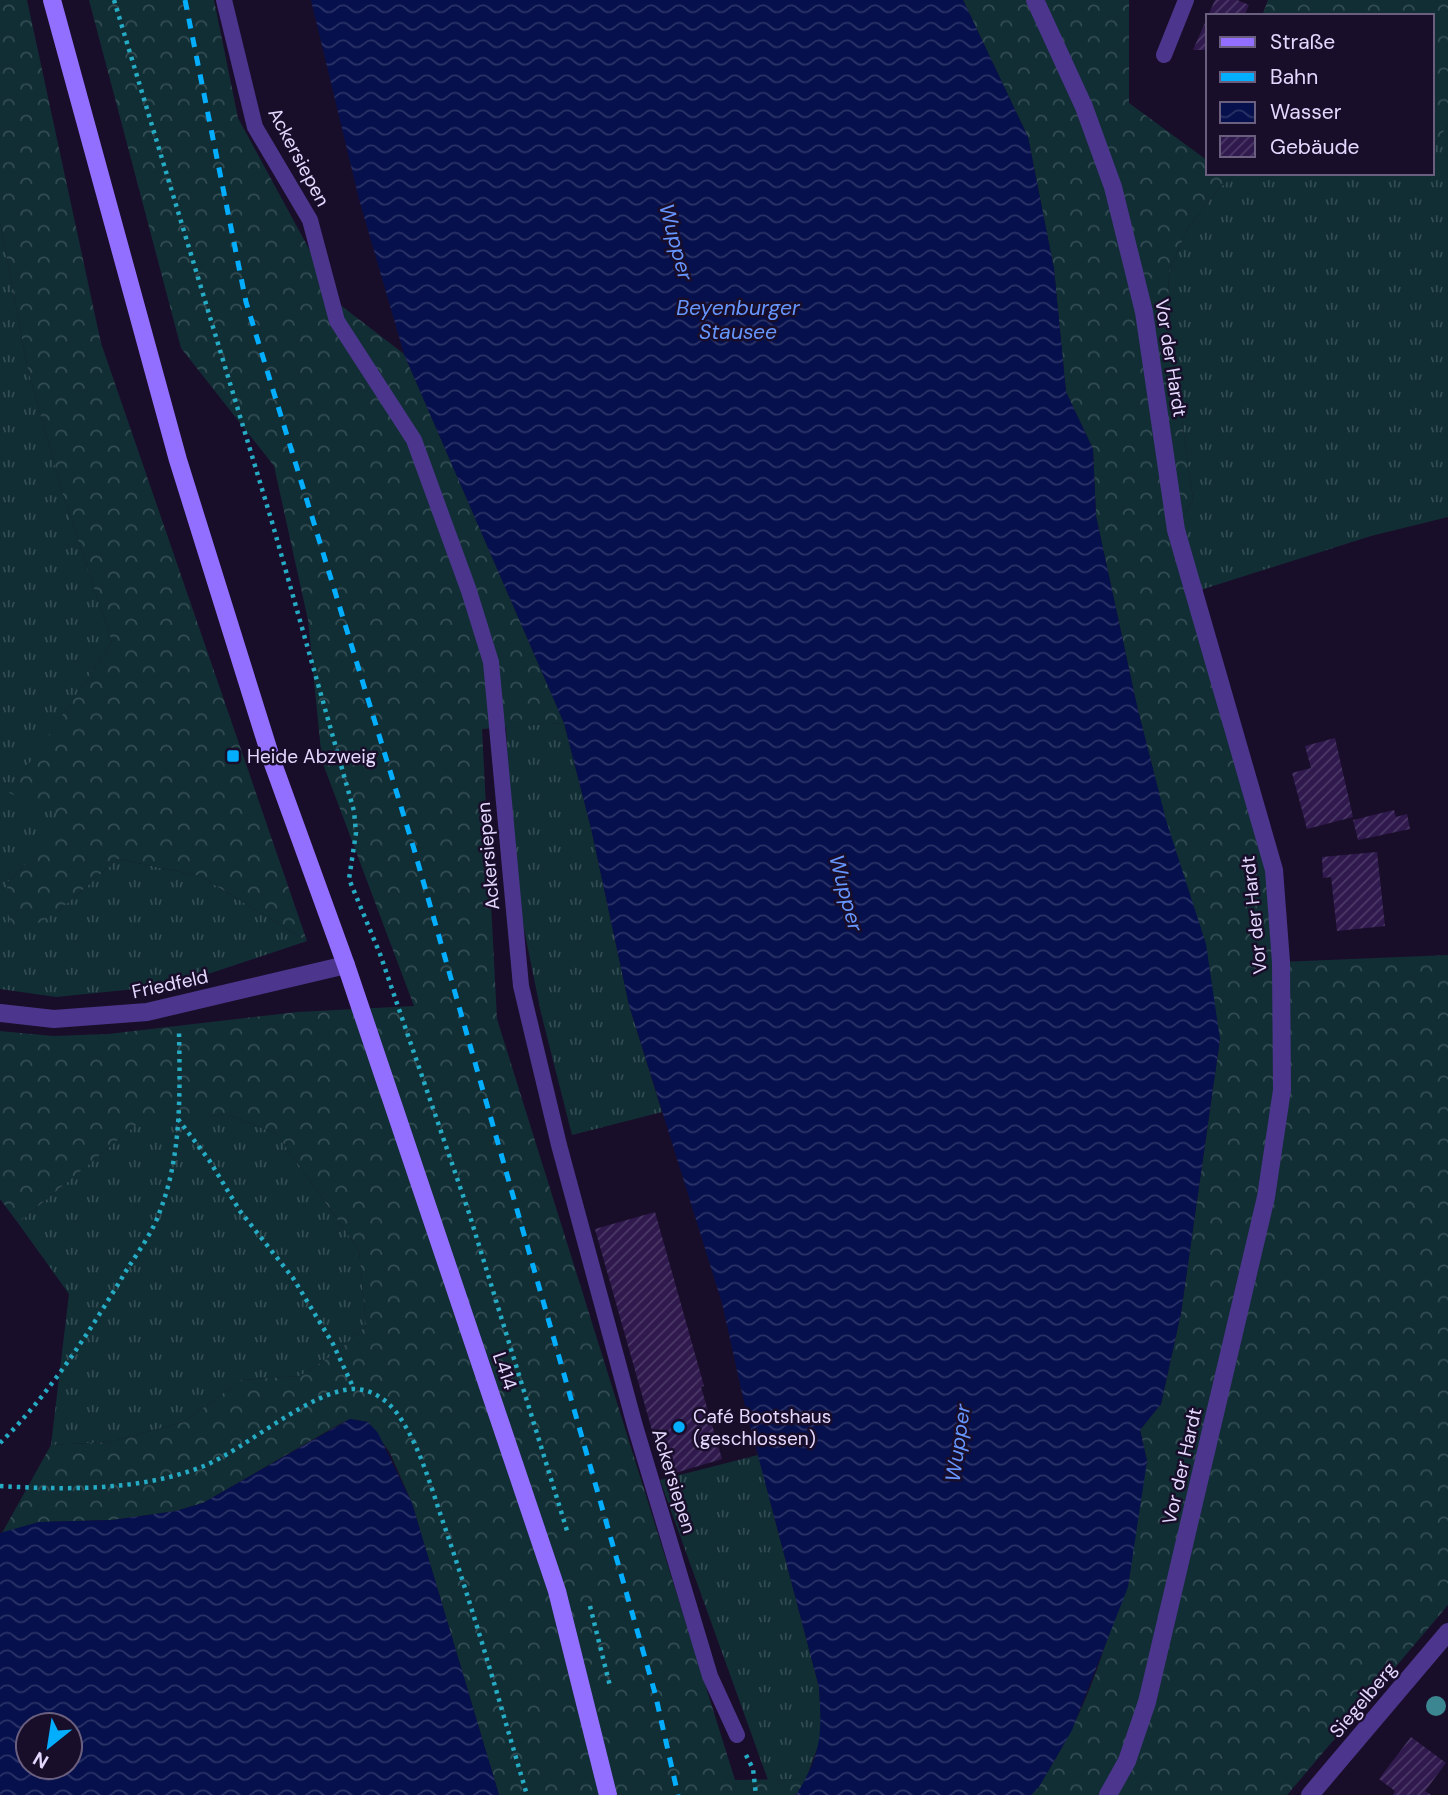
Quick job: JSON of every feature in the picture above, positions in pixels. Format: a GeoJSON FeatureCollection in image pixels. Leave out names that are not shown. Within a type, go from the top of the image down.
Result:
{"type":"FeatureCollection","features":[{"type":"Feature","properties":{"kind":"main road","name":"L414"},"geometry":{"type":"LineString","coordinates":[[52,0],[178,460],[272,761],[346,965],[557,1591],[608,1795]]}},
{"type":"Feature","properties":{"kind":"street","name":"Vor der Hardt"},"geometry":{"type":"LineString","coordinates":[[1035,0],[1084,107],[1113,187],[1144,312],[1176,530],[1274,870],[1281,962],[1282,1090],[1266,1198],[1147,1702],[1127,1761],[1108,1795]]}},
{"type":"Feature","properties":{"kind":"street","name":"Friedfeld"},"geometry":{"type":"LineString","coordinates":[[0,1013],[54,1018],[112,1016],[178,1005],[346,965]]}},
{"type":"Feature","properties":{"kind":"street","name":"Siegelberg"},"geometry":{"type":"LineString","coordinates":[[1310,1795],[1448,1632]]}},
{"type":"Feature","properties":{"kind":"lane","name":"Ackersiepen"},"geometry":{"type":"LineString","coordinates":[[224,0],[255,127],[310,220],[337,321],[414,440],[469,591],[491,662],[522,986],[559,1144],[635,1426],[710,1676],[737,1735]]}},
{"type":"Feature","properties":{"kind":"lane"},"geometry":{"type":"LineString","coordinates":[[1164,55],[1186,0]]}},
{"type":"Feature","properties":{"kind":"path"},"geometry":{"type":"LineString","coordinates":[[114,0],[272,522],[354,811],[356,833],[349,879],[380,954],[470,1213],[570,1539]]}},
{"type":"Feature","properties":{"kind":"path"},"geometry":{"type":"LineString","coordinates":[[0,1443],[26,1417],[83,1337],[149,1234],[160,1212],[169,1183],[178,1119],[178,1005]]}},
{"type":"Feature","properties":{"kind":"path"},"geometry":{"type":"LineString","coordinates":[[178,1119],[209,1160],[240,1210],[293,1278],[333,1344],[354,1389]]}},
{"type":"Feature","properties":{"kind":"path"},"geometry":{"type":"LineString","coordinates":[[0,1486],[116,1486],[171,1478],[206,1465],[312,1402],[354,1389],[372,1393],[388,1402],[414,1441],[450,1543],[527,1795]]}},
{"type":"Feature","properties":{"kind":"path"},"geometry":{"type":"LineString","coordinates":[[590,1604],[612,1694]]}},
{"type":"Feature","properties":{"kind":"path"},"geometry":{"type":"LineString","coordinates":[[737,1735],[753,1769],[756,1795]]}},
{"type":"Feature","properties":{"kind":"green space"},"geometry":{"type":"Polygon","coordinates":[[[0,0],[27,0],[101,343],[307,941],[200,876],[118,859],[57,912],[10,940],[7,883],[70,819],[9,793],[112,642],[64,498],[28,370],[0,222],[0,0]]]}},
{"type":"Feature","properties":{"kind":"green space"},"geometry":{"type":"Polygon","coordinates":[[[89,0],[214,0],[238,118],[339,304],[404,354],[564,723],[482,729],[497,1019],[735,1780],[806,1779],[796,1795],[499,1795],[412,1503],[390,1453],[368,1422],[350,1419],[203,1503],[176,1511],[113,1520],[39,1522],[2,1533],[51,1445],[109,1442],[184,1422],[241,1380],[300,1376],[336,1353],[366,1326],[359,1250],[277,1134],[227,1114],[137,1124],[18,1223],[0,1199],[0,1031],[53,1036],[108,1034],[297,1012],[414,1006],[322,761],[308,620],[274,466],[181,348],[89,0]]]}},
{"type":"Feature","properties":{"kind":"green space"},"geometry":{"type":"Polygon","coordinates":[[[963,0],[1129,0],[1129,103],[1206,160],[1206,175],[1235,175],[1219,188],[1188,228],[1169,270],[1168,322],[1193,499],[1176,530],[1252,785],[1281,962],[1448,955],[1448,1605],[1287,1795],[1031,1795],[1039,1786],[1075,1722],[1091,1686],[1115,1613],[1147,1461],[1140,1430],[1161,1404],[1181,1313],[1220,1039],[1137,706],[1096,516],[1093,449],[1066,392],[1054,269],[1028,137],[963,0]]]}},
{"type":"Feature","properties":{"kind":"green space"},"geometry":{"type":"Polygon","coordinates":[[[1268,0],[1448,0],[1448,125],[1434,146],[1434,14],[1263,14],[1268,0]]]}},
{"type":"Feature","properties":{"kind":"green space"},"geometry":{"type":"Polygon","coordinates":[[[1448,125],[1448,517],[1371,536],[1194,592],[1176,530],[1193,499],[1168,322],[1169,270],[1188,228],[1219,188],[1235,175],[1434,175],[1434,146],[1448,125]]]}},
{"type":"Feature","properties":{"kind":"green space"},"geometry":{"type":"Polygon","coordinates":[[[0,222],[28,370],[64,498],[112,642],[10,792],[71,819],[7,883],[57,912],[118,859],[200,876],[307,941],[175,985],[56,997],[0,989],[0,222]]]}},
{"type":"Feature","properties":{"kind":"green space"},"geometry":{"type":"Polygon","coordinates":[[[564,723],[591,828],[629,1005],[662,1112],[572,1135],[541,1013],[512,870],[506,727],[564,723]]]}},
{"type":"Feature","properties":{"kind":"green space"},"geometry":{"type":"Polygon","coordinates":[[[227,1114],[277,1134],[359,1250],[366,1326],[336,1353],[300,1376],[241,1380],[184,1422],[109,1442],[51,1445],[69,1294],[18,1223],[138,1123],[227,1114]]]}},
{"type":"Feature","properties":{"kind":"green space"},"geometry":{"type":"Polygon","coordinates":[[[758,1455],[819,1687],[822,1735],[806,1779],[768,1780],[660,1480],[758,1455]]]}},
{"type":"Feature","properties":{"kind":"water","name":"Beyenburger Stausee"},"geometry":{"type":"Polygon","coordinates":[[[311,0],[963,0],[1028,137],[1054,269],[1066,392],[1093,449],[1096,516],[1137,706],[1166,820],[1206,944],[1220,1039],[1181,1313],[1161,1404],[1140,1430],[1147,1461],[1128,1587],[1072,1730],[1039,1787],[1031,1795],[796,1795],[811,1767],[818,1743],[819,1687],[744,1402],[722,1303],[629,1005],[591,828],[564,723],[404,354],[359,199],[311,0]]]}},
{"type":"Feature","properties":{"kind":"water"},"geometry":{"type":"Polygon","coordinates":[[[350,1419],[368,1422],[378,1433],[412,1503],[499,1795],[0,1795],[0,1533],[39,1522],[113,1520],[176,1511],[203,1503],[350,1419]]]}},
{"type":"Feature","properties":{"kind":"building"},"geometry":{"type":"Polygon","coordinates":[[[1215,0],[1237,0],[1249,5],[1245,14],[1209,14],[1215,0]]]}},
{"type":"Feature","properties":{"kind":"building"},"geometry":{"type":"Polygon","coordinates":[[[1206,20],[1206,50],[1193,50],[1206,20]]]}},
{"type":"Feature","properties":{"kind":"building"},"geometry":{"type":"Polygon","coordinates":[[[1335,738],[1353,817],[1307,829],[1292,773],[1311,768],[1305,746],[1335,738]]]}},
{"type":"Feature","properties":{"kind":"building"},"geometry":{"type":"Polygon","coordinates":[[[1394,810],[1396,817],[1407,814],[1410,829],[1358,840],[1353,820],[1394,810]]]}},
{"type":"Feature","properties":{"kind":"building"},"geometry":{"type":"Polygon","coordinates":[[[1377,852],[1385,926],[1337,931],[1331,877],[1323,878],[1322,857],[1377,852]]]}},
{"type":"Feature","properties":{"kind":"building"},"geometry":{"type":"Polygon","coordinates":[[[655,1212],[722,1459],[665,1476],[595,1229],[655,1212]]]}},
{"type":"Feature","properties":{"kind":"building"},"geometry":{"type":"Polygon","coordinates":[[[1411,1737],[1446,1763],[1425,1791],[1431,1795],[1393,1795],[1395,1791],[1379,1779],[1411,1737]]]}},
{"type":"Feature","properties":{"kind":"railway"},"geometry":{"type":"LineString","coordinates":[[185,0],[246,302],[414,849],[655,1693],[678,1795]]}},
{"type":"Feature","properties":{"kind":"place","name":"Heide Abzweig"},"geometry":{"type":"Point","coordinates":[233,756]}},
{"type":"Feature","properties":{"kind":"place","name":"Café Bootshaus (geschlossen)"},"geometry":{"type":"Point","coordinates":[679,1427]}},
{"type":"Feature","properties":{"kind":"water label","name":"Wupper"},"geometry":{"type":"Point","coordinates":[676,242]}},
{"type":"Feature","properties":{"kind":"water label","name":"Wupper"},"geometry":{"type":"Point","coordinates":[846,893]}},
{"type":"Feature","properties":{"kind":"water label","name":"Wupper"},"geometry":{"type":"Point","coordinates":[958,1443]}}]}
